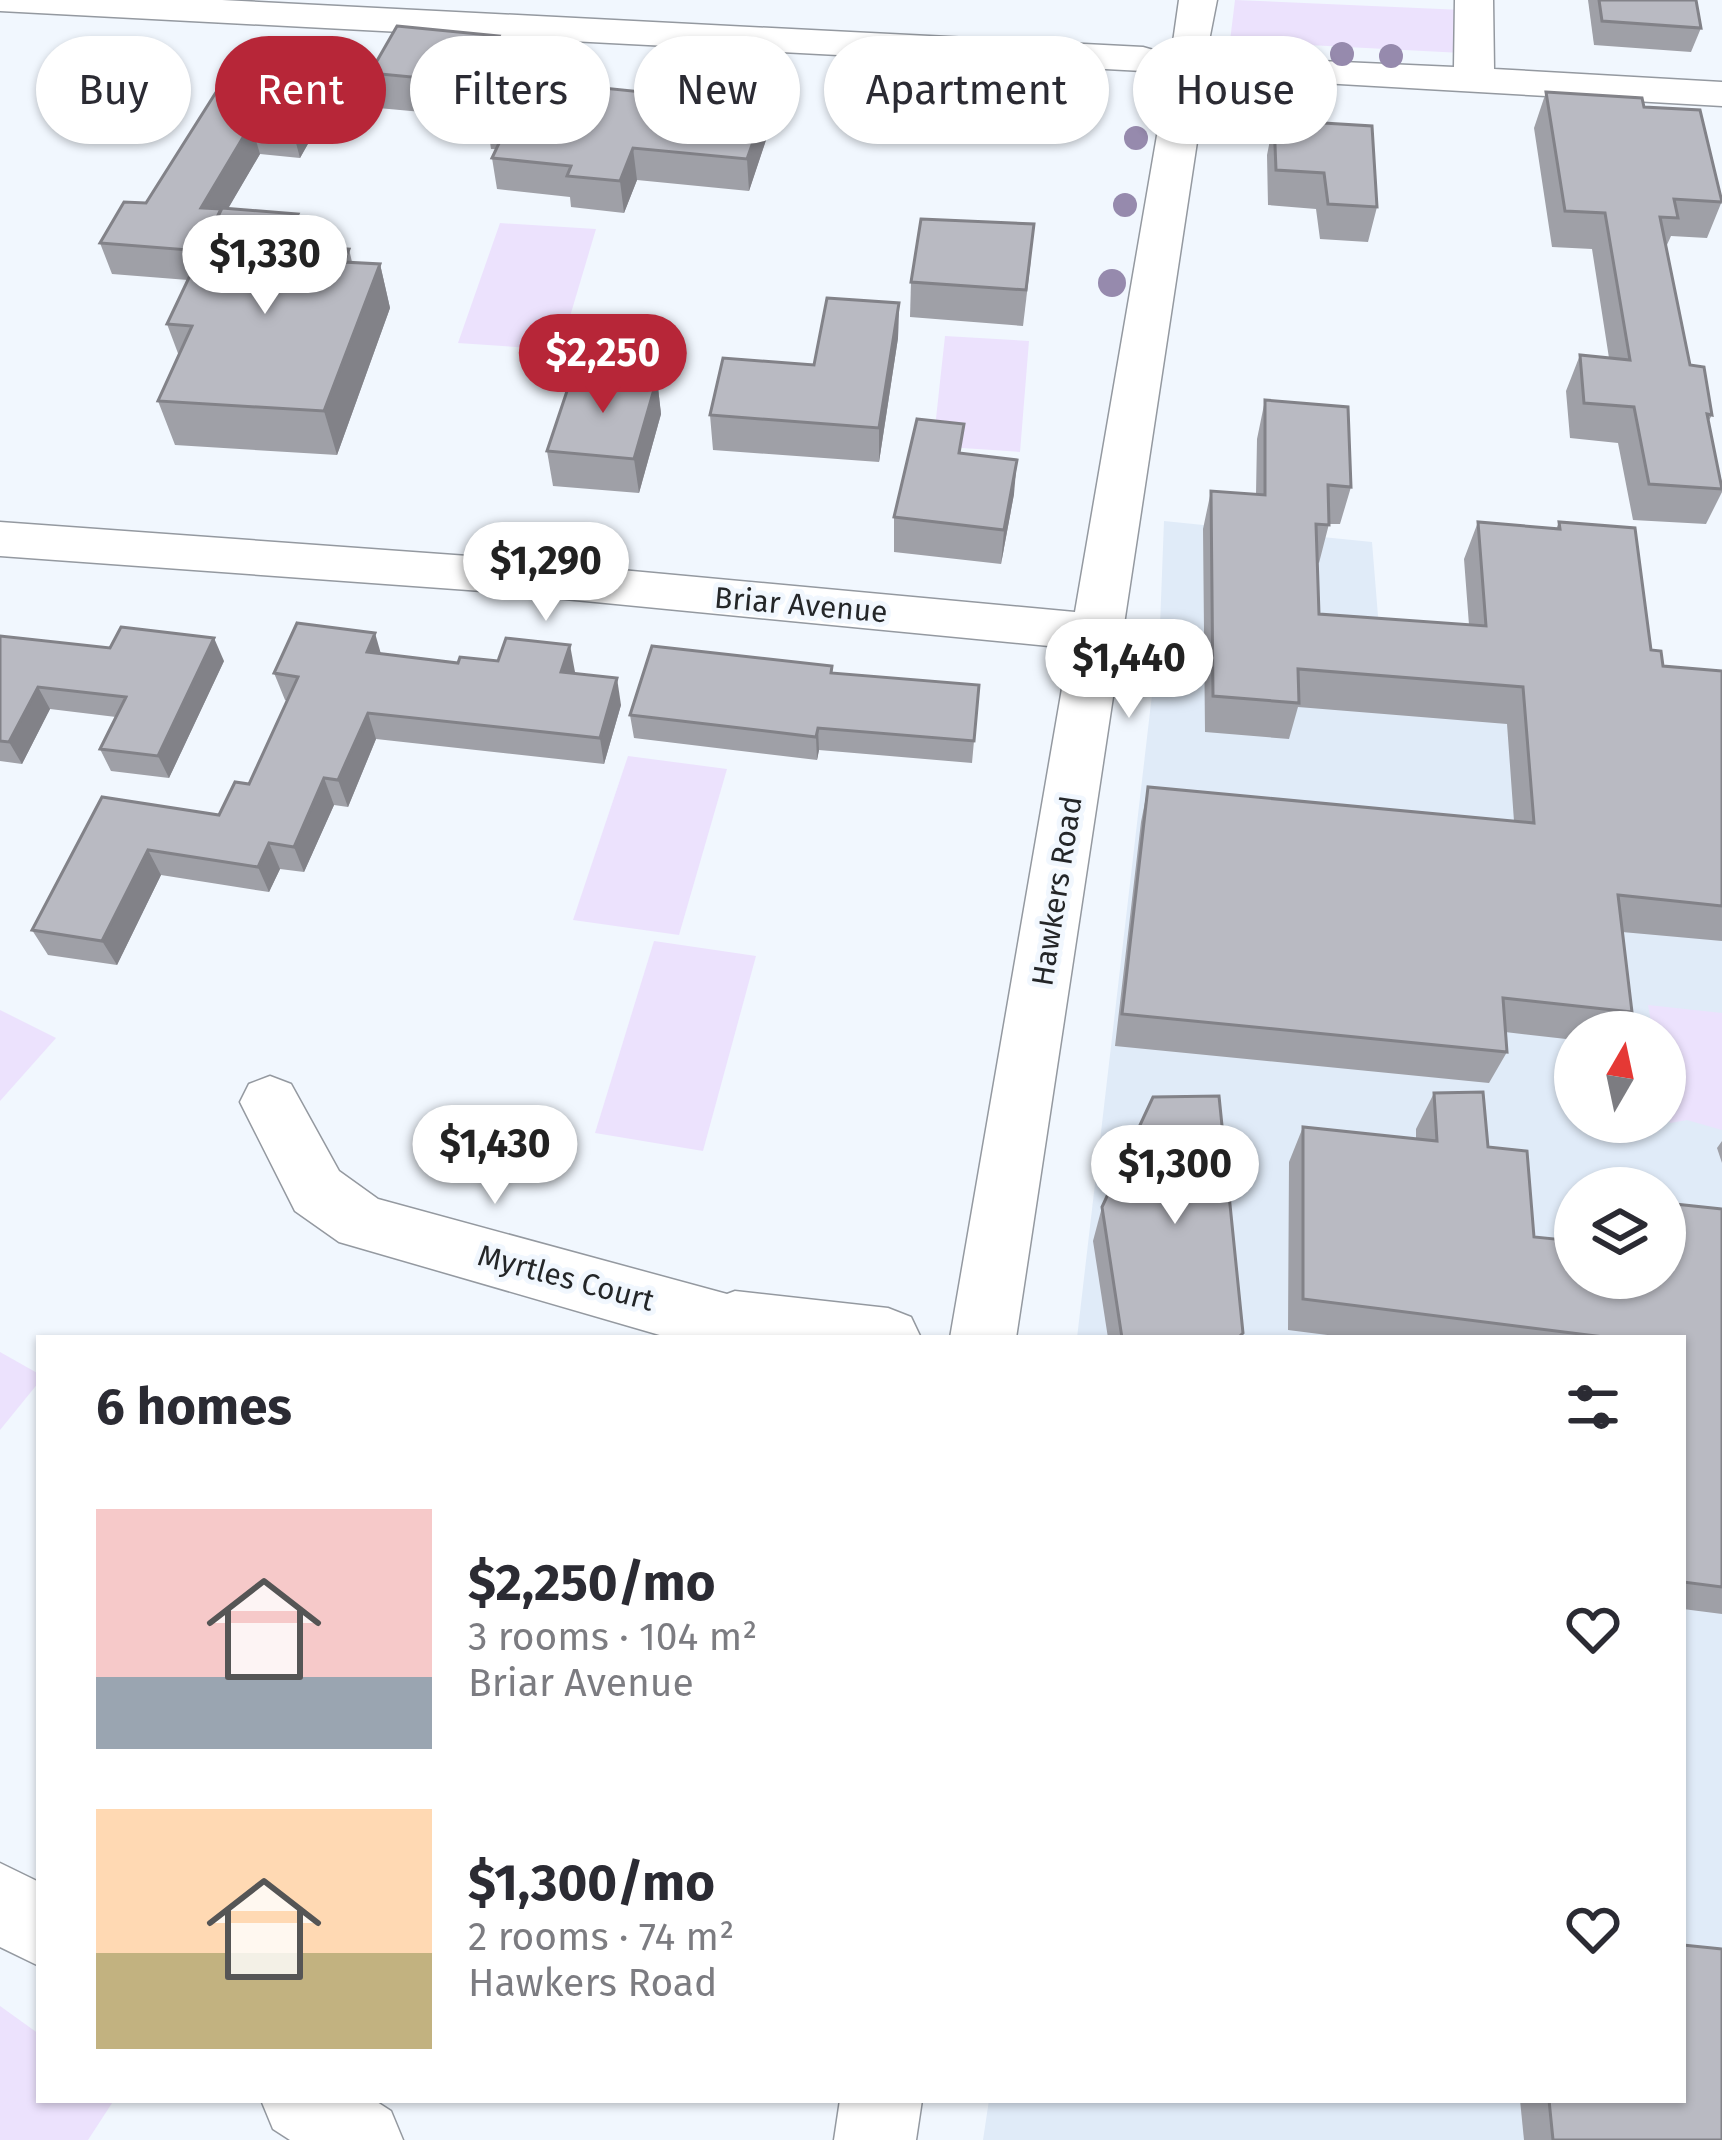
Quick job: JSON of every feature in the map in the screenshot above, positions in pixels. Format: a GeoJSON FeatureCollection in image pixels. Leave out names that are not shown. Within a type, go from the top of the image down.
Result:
{"type":"FeatureCollection","features":[{"type":"Feature","properties":{"kind":"street"},"geometry":{"type":"LineString","coordinates":[[0,0],[1133,62]]}},
{"type":"Feature","properties":{"kind":"street","name":"Hawkers Road"},"geometry":{"type":"LineString","coordinates":[[1190,36],[1198,0]]}},
{"type":"Feature","properties":{"kind":"street"},"geometry":{"type":"LineString","coordinates":[[1474,0],[1474,79]]}},
{"type":"Feature","properties":{"kind":"street"},"geometry":{"type":"LineString","coordinates":[[1337,72],[1722,94]]}},
{"type":"Feature","properties":{"kind":"street","name":"Hawkers Road"},"geometry":{"type":"LineString","coordinates":[[983,1335],[1099,633],[1172,144]]}},
{"type":"Feature","properties":{"kind":"street","name":"Briar Avenue"},"geometry":{"type":"LineString","coordinates":[[0,539],[482,574],[1099,633]]}},
{"type":"Feature","properties":{"kind":"street","name":"Myrtles Court"},"geometry":{"type":"LineString","coordinates":[[270,1102],[317,1191],[362,1222],[767,1335]]}},
{"type":"Feature","properties":{"kind":"street","name":"Myrtles Court"},"geometry":{"type":"LineString","coordinates":[[711,1318],[861,1335]]}},
{"type":"Feature","properties":{"kind":"street"},"geometry":{"type":"LineString","coordinates":[[0,1902],[36,1925]]}},
{"type":"Feature","properties":{"kind":"street"},"geometry":{"type":"LineString","coordinates":[[306,2103],[362,2140]]}},
{"type":"Feature","properties":{"kind":"street"},"geometry":{"type":"LineString","coordinates":[[875,2140],[880,2103]]}},
{"type":"Feature","properties":{"kind":"shaded area"},"geometry":{"type":"Polygon","coordinates":[[[1235,0],[1463,10],[1462,53],[1337,47],[1337,36],[1231,36],[1235,0]]]}},
{"type":"Feature","properties":{"kind":"shaded area"},"geometry":{"type":"Polygon","coordinates":[[[500,223],[596,229],[560,350],[458,343],[500,223]]]}},
{"type":"Feature","properties":{"kind":"shaded area"},"geometry":{"type":"Polygon","coordinates":[[[945,336],[1029,341],[1020,452],[933,446],[945,336]]]}},
{"type":"Feature","properties":{"kind":"shaded area"},"geometry":{"type":"Polygon","coordinates":[[[1164,521],[1372,542],[1381,653],[1722,682],[1722,2140],[983,2140],[989,2103],[1686,2103],[1686,1335],[1077,1335],[1160,626],[1164,521]]]}},
{"type":"Feature","properties":{"kind":"shaded area"},"geometry":{"type":"Polygon","coordinates":[[[628,756],[727,769],[679,935],[573,920],[628,756]]]}},
{"type":"Feature","properties":{"kind":"shaded area"},"geometry":{"type":"Polygon","coordinates":[[[654,941],[756,956],[703,1151],[595,1133],[654,941]]]}},
{"type":"Feature","properties":{"kind":"shaded area"},"geometry":{"type":"Polygon","coordinates":[[[1648,1005],[1722,1013],[1722,1130],[1686,1120],[1686,1011],[1649,1011],[1648,1005]]]}},
{"type":"Feature","properties":{"kind":"shaded area"},"geometry":{"type":"Polygon","coordinates":[[[0,1010],[56,1038],[0,1101],[0,1010]]]}},
{"type":"Feature","properties":{"kind":"shaded area"},"geometry":{"type":"Polygon","coordinates":[[[0,1352],[36,1372],[36,1386],[0,1430],[0,1352]]]}},
{"type":"Feature","properties":{"kind":"shaded area"},"geometry":{"type":"Polygon","coordinates":[[[0,2006],[36,2032],[36,2103],[112,2103],[88,2140],[0,2140],[0,2006]]]}},
{"type":"Feature","properties":{"kind":"building"},"geometry":{"type":"Polygon","coordinates":[[[1599,0],[1696,0],[1701,28],[1602,21],[1599,0]]]}},
{"type":"Feature","properties":{"kind":"building"},"geometry":{"type":"Polygon","coordinates":[[[397,26],[499,36],[410,36],[410,77],[386,75],[386,45],[397,26]]]}},
{"type":"Feature","properties":{"kind":"building"},"geometry":{"type":"Polygon","coordinates":[[[610,89],[634,91],[634,144],[752,144],[747,159],[633,148],[620,181],[567,176],[571,166],[492,158],[499,144],[610,144],[610,89]]]}},
{"type":"Feature","properties":{"kind":"building"},"geometry":{"type":"Polygon","coordinates":[[[1546,92],[1642,98],[1644,107],[1700,110],[1722,202],[1674,199],[1678,218],[1660,217],[1690,365],[1704,367],[1712,415],[1707,414],[1722,489],[1649,484],[1634,407],[1584,403],[1580,355],[1630,360],[1605,213],[1565,211],[1546,92]]]}},
{"type":"Feature","properties":{"kind":"building"},"geometry":{"type":"Polygon","coordinates":[[[215,94],[215,144],[239,144],[201,208],[221,209],[201,251],[100,243],[124,202],[146,203],[183,144],[191,144],[191,132],[215,94]]]}},
{"type":"Feature","properties":{"kind":"building"},"geometry":{"type":"Polygon","coordinates":[[[1337,124],[1372,126],[1377,207],[1328,204],[1324,173],[1276,170],[1275,144],[1337,144],[1337,124]]]}},
{"type":"Feature","properties":{"kind":"building"},"geometry":{"type":"Polygon","coordinates":[[[222,208],[298,214],[283,245],[349,249],[344,262],[380,264],[324,411],[158,401],[192,326],[167,324],[222,208]]]}},
{"type":"Feature","properties":{"kind":"building"},"geometry":{"type":"Polygon","coordinates":[[[921,219],[1034,224],[1026,290],[911,282],[921,219]]]}},
{"type":"Feature","properties":{"kind":"building"},"geometry":{"type":"Polygon","coordinates":[[[827,298],[899,303],[879,428],[710,415],[723,358],[814,365],[827,298]]]}},
{"type":"Feature","properties":{"kind":"building"},"geometry":{"type":"Polygon","coordinates":[[[573,373],[657,379],[634,459],[547,451],[573,373]]]}},
{"type":"Feature","properties":{"kind":"building"},"geometry":{"type":"Polygon","coordinates":[[[1265,400],[1348,407],[1351,487],[1328,485],[1329,525],[1316,524],[1319,614],[1486,626],[1478,522],[1560,529],[1559,522],[1635,528],[1651,650],[1661,651],[1663,666],[1722,671],[1722,906],[1618,895],[1632,1011],[1503,998],[1507,1052],[1122,1014],[1148,787],[1534,823],[1523,687],[1298,669],[1299,703],[1213,696],[1211,491],[1265,495],[1265,400]]]}},
{"type":"Feature","properties":{"kind":"building"},"geometry":{"type":"Polygon","coordinates":[[[917,419],[964,424],[959,453],[1017,460],[1004,530],[894,517],[917,419]]]}},
{"type":"Feature","properties":{"kind":"building"},"geometry":{"type":"Polygon","coordinates":[[[297,623],[375,633],[367,652],[458,663],[460,657],[498,661],[506,638],[570,645],[561,672],[617,678],[600,738],[368,713],[338,780],[324,778],[294,847],[269,843],[258,867],[148,850],[102,941],[32,930],[102,797],[219,815],[235,782],[249,784],[298,677],[274,673],[297,623]]]}},
{"type":"Feature","properties":{"kind":"building"},"geometry":{"type":"Polygon","coordinates":[[[121,627],[214,638],[158,756],[100,749],[126,697],[38,687],[9,742],[0,741],[0,636],[110,648],[121,627]]]}},
{"type":"Feature","properties":{"kind":"building"},"geometry":{"type":"Polygon","coordinates":[[[652,646],[832,666],[831,673],[979,685],[974,741],[818,728],[816,737],[630,715],[652,646]]]}},
{"type":"Feature","properties":{"kind":"building"},"geometry":{"type":"Polygon","coordinates":[[[1483,1092],[1488,1147],[1527,1151],[1534,1237],[1554,1239],[1554,1299],[1686,1299],[1686,1205],[1722,1209],[1722,1587],[1686,1582],[1686,1335],[1588,1335],[1303,1299],[1303,1127],[1437,1141],[1434,1093],[1483,1092]]]}},
{"type":"Feature","properties":{"kind":"building"},"geometry":{"type":"Polygon","coordinates":[[[1219,1096],[1241,1335],[1122,1335],[1102,1207],[1153,1097],[1219,1096]]]}},
{"type":"Feature","properties":{"kind":"building"},"geometry":{"type":"Polygon","coordinates":[[[1686,1945],[1722,1949],[1722,2140],[1553,2140],[1549,2103],[1686,2103],[1686,1945]]]}}]}
